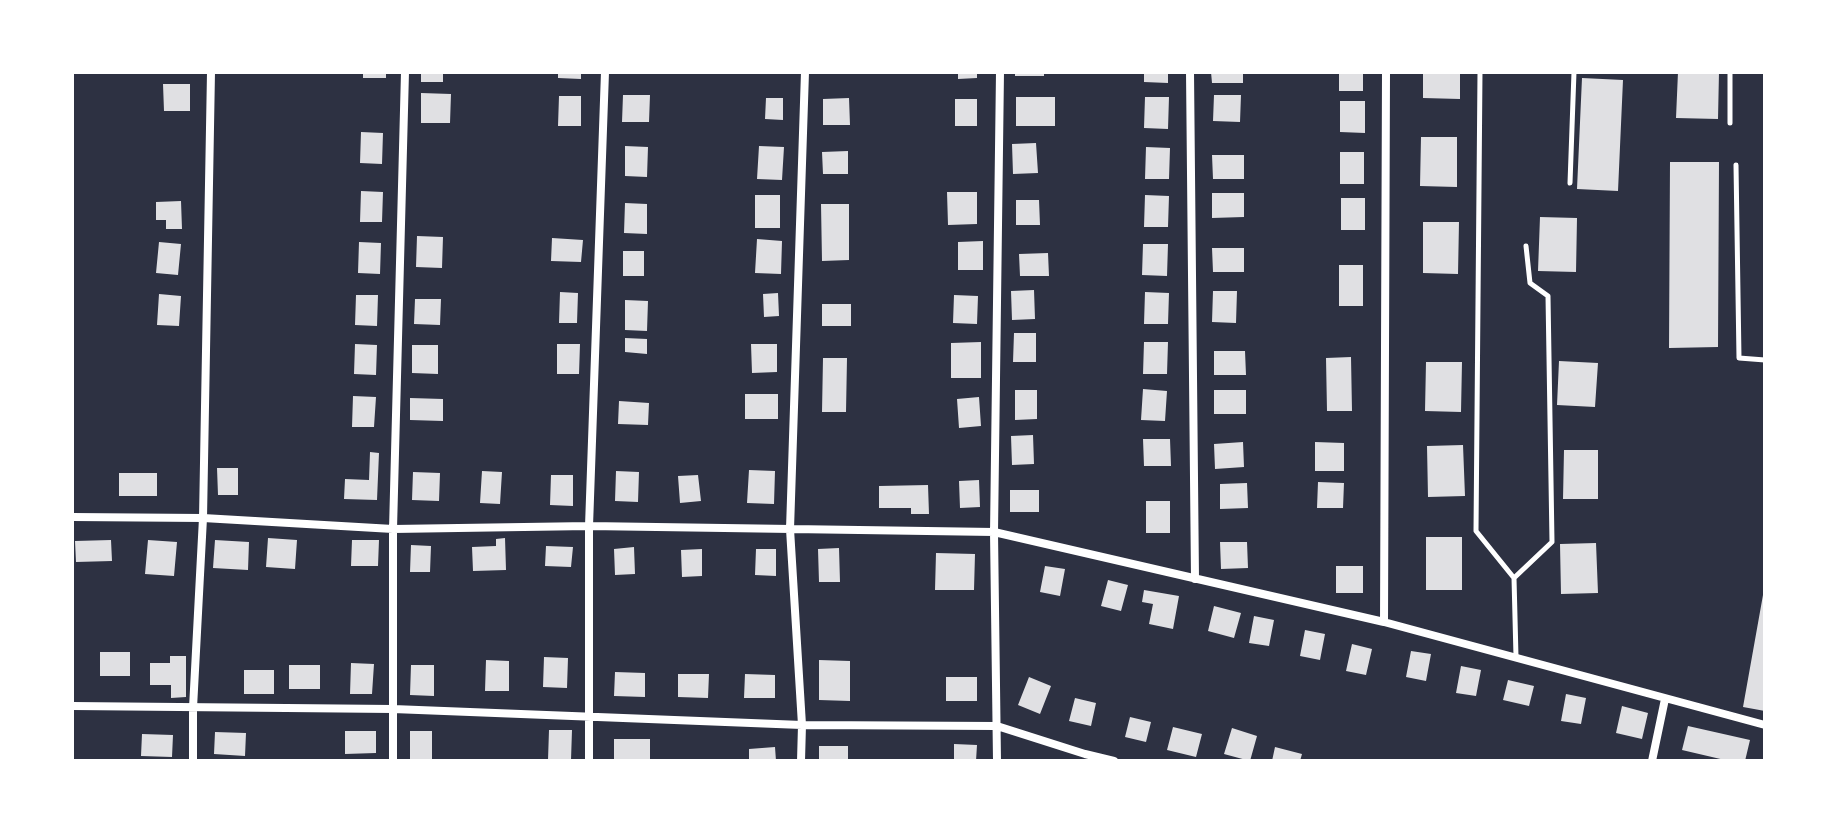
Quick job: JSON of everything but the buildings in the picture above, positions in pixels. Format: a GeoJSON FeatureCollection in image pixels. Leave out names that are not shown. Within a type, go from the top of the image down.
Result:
{"type":"FeatureCollection","features":[{"type":"Feature","properties":{"kind":"street"},"geometry":{"type":"LineString","coordinates":[[193,761],[203,518],[211,72]]}},
{"type":"Feature","properties":{"kind":"street"},"geometry":{"type":"LineString","coordinates":[[393,761],[393,529],[405,72]]}},
{"type":"Feature","properties":{"kind":"street"},"geometry":{"type":"LineString","coordinates":[[589,761],[589,526],[605,72]]}},
{"type":"Feature","properties":{"kind":"street"},"geometry":{"type":"LineString","coordinates":[[801,761],[802,725],[790,529],[805,72]]}},
{"type":"Feature","properties":{"kind":"street"},"geometry":{"type":"LineString","coordinates":[[997,761],[994,532],[1000,72]]}},
{"type":"Feature","properties":{"kind":"street"},"geometry":{"type":"LineString","coordinates":[[1190,72],[1195,579]]}},
{"type":"Feature","properties":{"kind":"street"},"geometry":{"type":"LineString","coordinates":[[1384,622],[1386,72]]}},
{"type":"Feature","properties":{"kind":"street"},"geometry":{"type":"LineString","coordinates":[[72,517],[203,518],[393,529],[589,526],[994,532],[1384,622],[1765,725]]}},
{"type":"Feature","properties":{"kind":"street"},"geometry":{"type":"LineString","coordinates":[[1652,761],[1665,699]]}},
{"type":"Feature","properties":{"kind":"street"},"geometry":{"type":"LineString","coordinates":[[72,706],[393,709],[802,725],[997,726],[1085,758],[1114,761]]}},
{"type":"Feature","properties":{"kind":"lane"},"geometry":{"type":"LineString","coordinates":[[1480,72],[1476,531],[1514,578],[1516,658]]}},
{"type":"Feature","properties":{"kind":"lane"},"geometry":{"type":"LineString","coordinates":[[1570,183],[1574,72]]}},
{"type":"Feature","properties":{"kind":"lane"},"geometry":{"type":"LineString","coordinates":[[1730,72],[1730,123]]}},
{"type":"Feature","properties":{"kind":"lane"},"geometry":{"type":"LineString","coordinates":[[1736,165],[1739,358],[1765,360]]}},
{"type":"Feature","properties":{"kind":"lane"},"geometry":{"type":"LineString","coordinates":[[1514,578],[1552,542],[1548,296],[1530,283],[1526,246]]}}]}
